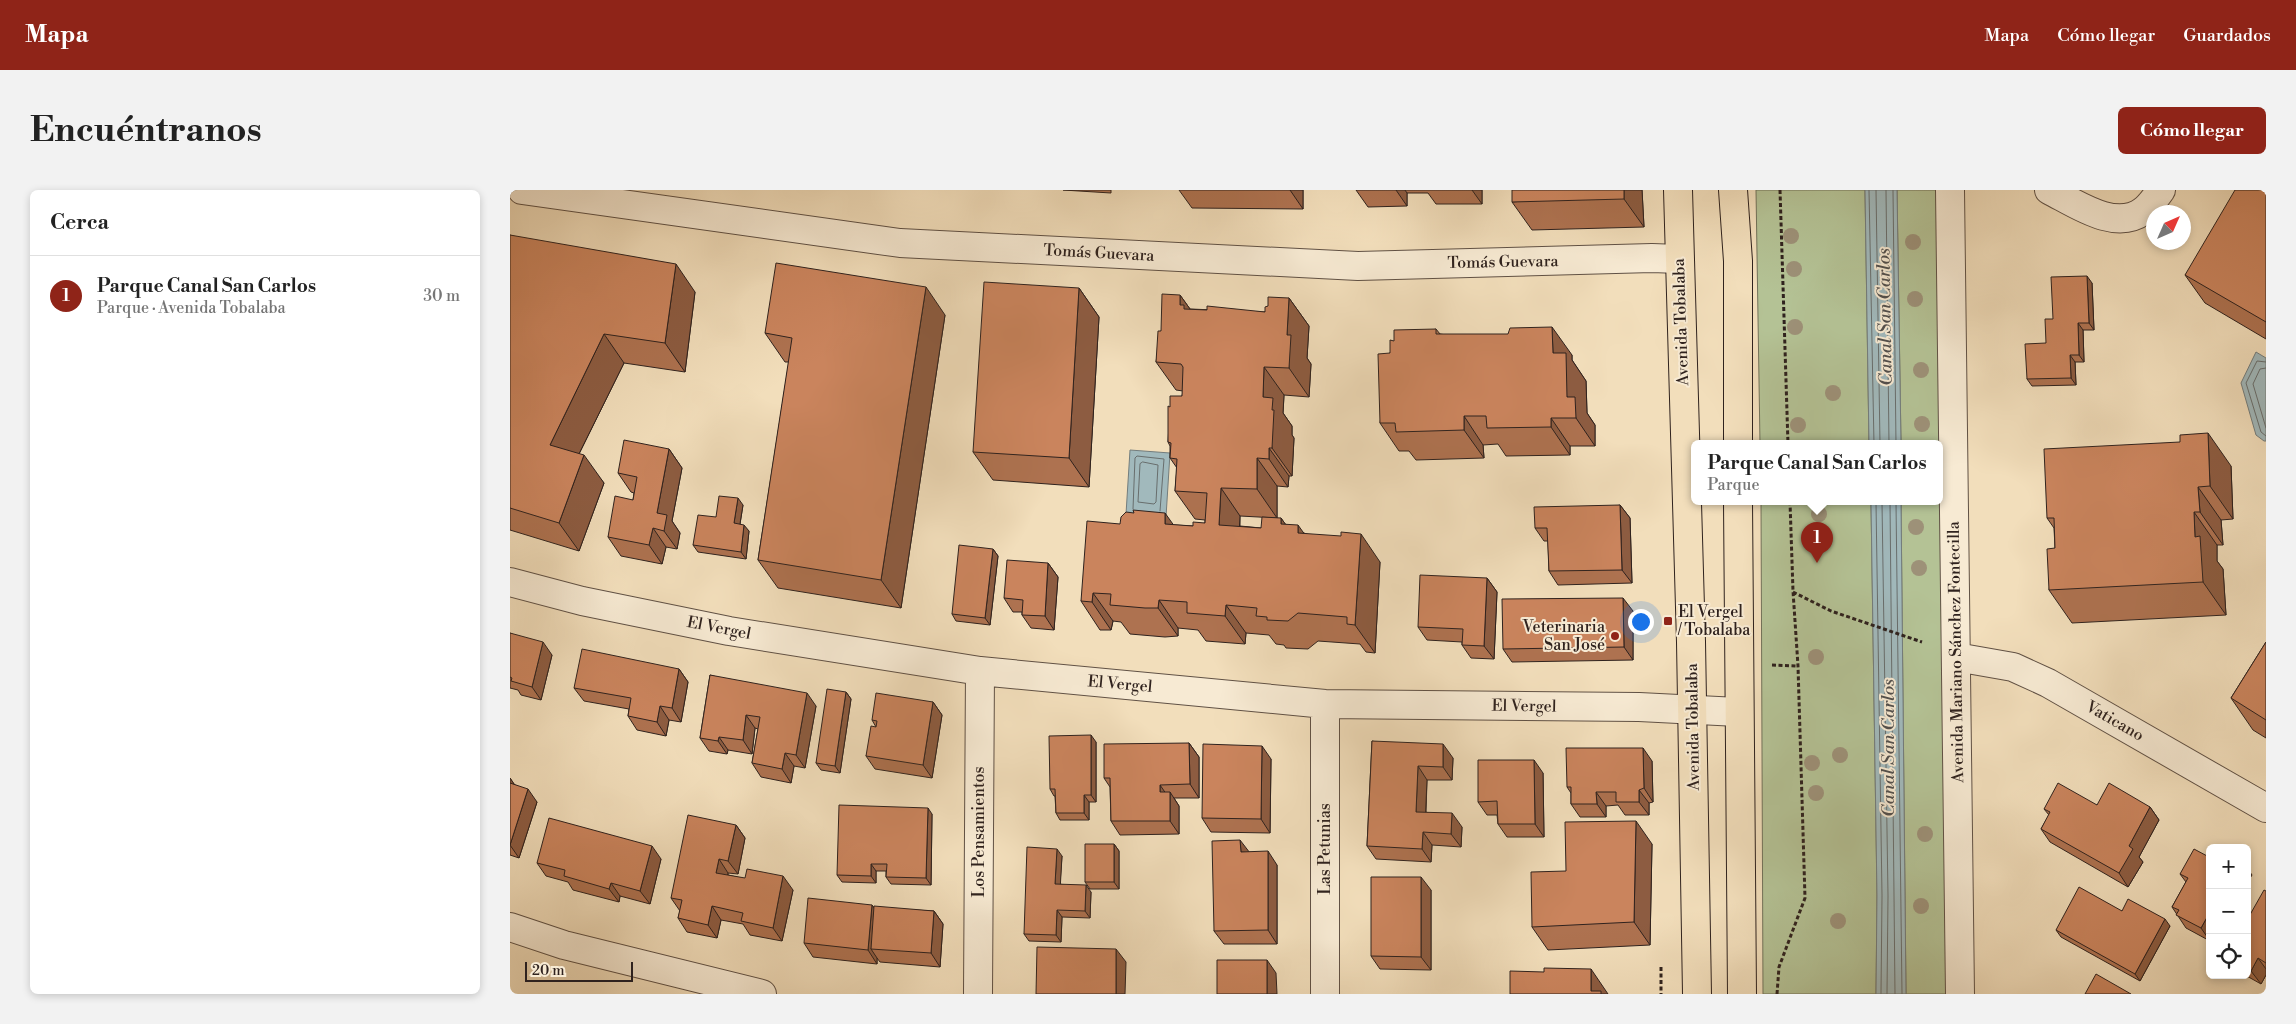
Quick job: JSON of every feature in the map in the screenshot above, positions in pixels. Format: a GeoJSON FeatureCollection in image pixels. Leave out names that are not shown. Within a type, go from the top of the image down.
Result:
{"type":"FeatureCollection","features":[{"type":"Feature","properties":{"kind":"main road","name":"Avenida Tobalaba"},"geometry":{"type":"LineString","coordinates":[[1678,190],[1693,709],[1697,994]]}},
{"type":"Feature","properties":{"kind":"main road"},"geometry":{"type":"LineString","coordinates":[[1733,190],[1738,261],[1738,440]]}},
{"type":"Feature","properties":{"kind":"main road"},"geometry":{"type":"LineString","coordinates":[[1738,505],[1738,712],[1742,994]]}},
{"type":"Feature","properties":{"kind":"street","name":"Tomás Guevara"},"geometry":{"type":"LineString","coordinates":[[522,190],[900,243],[1358,266],[1644,258],[1679,260]]}},
{"type":"Feature","properties":{"kind":"street","name":"Avenida Mariano Sánchez Fontecilla"},"geometry":{"type":"LineString","coordinates":[[1950,190],[1960,994]]}},
{"type":"Feature","properties":{"kind":"street"},"geometry":{"type":"LineString","coordinates":[[2049,190],[2098,214],[2124,220],[2143,211],[2162,190]]}},
{"type":"Feature","properties":{"kind":"street","name":"El Vergel"},"geometry":{"type":"LineString","coordinates":[[510,582],[582,601],[728,631],[980,671],[1325,704],[1693,709],[1738,712]]}},
{"type":"Feature","properties":{"kind":"street","name":"Vaticano"},"geometry":{"type":"LineString","coordinates":[[1956,657],[2013,667],[2048,682],[2266,808]]}},
{"type":"Feature","properties":{"kind":"street","name":"Los Pensamientos"},"geometry":{"type":"LineString","coordinates":[[978,994],[980,671]]}},
{"type":"Feature","properties":{"kind":"street","name":"Las Petunias"},"geometry":{"type":"LineString","coordinates":[[1325,704],[1325,994]]}},
{"type":"Feature","properties":{"kind":"street"},"geometry":{"type":"LineString","coordinates":[[510,927],[564,945],[762,994]]}},
{"type":"Feature","properties":{"kind":"path"},"geometry":{"type":"LineString","coordinates":[[1780,190],[1788,440]]}},
{"type":"Feature","properties":{"kind":"path"},"geometry":{"type":"LineString","coordinates":[[1777,994],[1779,968],[1805,898],[1798,666],[1790,505]]}},
{"type":"Feature","properties":{"kind":"path"},"geometry":{"type":"LineString","coordinates":[[1793,592],[1831,611],[1929,645]]}},
{"type":"Feature","properties":{"kind":"green space"},"geometry":{"type":"Polygon","coordinates":[[[1756,190],[1865,190],[1869,440],[1760,440],[1756,190]]]}},
{"type":"Feature","properties":{"kind":"green space"},"geometry":{"type":"Polygon","coordinates":[[[1897,190],[1940,190],[1942,440],[1901,440],[1897,190]]]}},
{"type":"Feature","properties":{"kind":"green space"},"geometry":{"type":"Polygon","coordinates":[[[1943,492],[1948,994],[1906,994],[1901,505],[1943,505],[1943,492]]]}},
{"type":"Feature","properties":{"kind":"green space"},"geometry":{"type":"Polygon","coordinates":[[[1761,505],[1871,505],[1877,896],[1876,994],[1763,994],[1761,505]]]}},
{"type":"Feature","properties":{"kind":"water","name":"Canal San Carlos"},"geometry":{"type":"Polygon","coordinates":[[[1865,190],[1897,190],[1901,440],[1869,440],[1865,190]]]}},
{"type":"Feature","properties":{"kind":"water"},"geometry":{"type":"Polygon","coordinates":[[[2256,352],[2266,358],[2266,441],[2256,435],[2241,383],[2256,352]]]}},
{"type":"Feature","properties":{"kind":"water"},"geometry":{"type":"Polygon","coordinates":[[[1130,450],[1170,453],[1166,517],[1126,514],[1130,450]]]}},
{"type":"Feature","properties":{"kind":"water","name":"Canal San Carlos"},"geometry":{"type":"Polygon","coordinates":[[[1871,505],[1901,505],[1906,994],[1876,994],[1877,896],[1871,505]]]}},
{"type":"Feature","properties":{"kind":"building"},"geometry":{"type":"Polygon","coordinates":[[[1512,190],[1624,190],[1624,199],[1512,202],[1512,190]]]}},
{"type":"Feature","properties":{"kind":"building"},"geometry":{"type":"Polygon","coordinates":[[[2235,190],[2266,190],[2266,322],[2185,275],[2235,190]]]}},
{"type":"Feature","properties":{"kind":"building"},"geometry":{"type":"Polygon","coordinates":[[[510,235],[676,264],[665,343],[604,334],[550,445],[584,455],[559,523],[510,508],[510,235]]]}},
{"type":"Feature","properties":{"kind":"building"},"geometry":{"type":"Polygon","coordinates":[[[776,263],[926,287],[881,580],[758,560],[792,338],[765,333],[776,263]]]}},
{"type":"Feature","properties":{"kind":"building"},"geometry":{"type":"Polygon","coordinates":[[[2087,276],[2089,323],[2078,323],[2079,355],[2070,355],[2071,378],[2027,379],[2025,344],[2046,343],[2045,319],[2053,319],[2051,277],[2087,276]]]}},
{"type":"Feature","properties":{"kind":"building"},"geometry":{"type":"Polygon","coordinates":[[[984,282],[1079,288],[1069,458],[973,452],[984,282]]]}},
{"type":"Feature","properties":{"kind":"building"},"geometry":{"type":"Polygon","coordinates":[[[1162,294],[1180,295],[1180,305],[1184,305],[1184,309],[1207,310],[1207,306],[1265,312],[1265,307],[1268,306],[1268,297],[1289,298],[1287,335],[1291,335],[1289,368],[1264,367],[1263,397],[1273,398],[1272,410],[1274,410],[1272,448],[1269,448],[1269,459],[1257,458],[1257,489],[1221,488],[1219,525],[1261,528],[1262,517],[1281,518],[1281,524],[1298,525],[1298,533],[1341,536],[1341,532],[1361,534],[1355,625],[1347,624],[1347,617],[1298,613],[1288,621],[1267,620],[1267,617],[1256,616],[1257,608],[1226,605],[1225,616],[1187,613],[1187,602],[1159,600],[1158,608],[1110,605],[1111,594],[1093,593],[1092,602],[1081,601],[1087,521],[1120,524],[1121,517],[1126,512],[1134,513],[1133,510],[1165,513],[1165,524],[1193,526],[1193,522],[1205,523],[1207,493],[1175,491],[1177,459],[1170,458],[1171,443],[1168,442],[1168,406],[1170,407],[1170,396],[1182,396],[1183,367],[1181,364],[1156,362],[1158,331],[1161,331],[1162,294]]]}},
{"type":"Feature","properties":{"kind":"building"},"geometry":{"type":"Polygon","coordinates":[[[1552,327],[1553,353],[1566,353],[1567,397],[1575,397],[1576,418],[1551,418],[1551,427],[1487,428],[1486,416],[1464,416],[1464,430],[1396,432],[1395,423],[1380,423],[1378,354],[1390,353],[1390,340],[1394,341],[1394,330],[1436,329],[1436,334],[1508,334],[1510,328],[1552,327]]]}},
{"type":"Feature","properties":{"kind":"building"},"geometry":{"type":"Polygon","coordinates":[[[2208,433],[2210,486],[2198,487],[2200,512],[2194,512],[2195,537],[2200,536],[2203,582],[2049,590],[2047,549],[2055,548],[2054,518],[2047,518],[2044,449],[2180,442],[2180,435],[2208,433]]]}},
{"type":"Feature","properties":{"kind":"building"},"geometry":{"type":"Polygon","coordinates":[[[624,440],[669,449],[657,513],[667,515],[664,531],[653,528],[649,545],[608,537],[615,496],[633,500],[637,477],[618,473],[624,440]]]}},
{"type":"Feature","properties":{"kind":"building"},"geometry":{"type":"Polygon","coordinates":[[[719,496],[738,498],[734,523],[744,525],[741,552],[693,545],[698,515],[716,517],[719,496]]]}},
{"type":"Feature","properties":{"kind":"building"},"geometry":{"type":"Polygon","coordinates":[[[1620,505],[1622,570],[1549,571],[1547,528],[1535,528],[1534,507],[1620,505]]]}},
{"type":"Feature","properties":{"kind":"building"},"geometry":{"type":"Polygon","coordinates":[[[959,545],[993,549],[985,618],[952,614],[959,545]]]}},
{"type":"Feature","properties":{"kind":"building"},"geometry":{"type":"Polygon","coordinates":[[[1007,560],[1048,563],[1045,616],[1022,615],[1023,600],[1004,598],[1007,560]]]}},
{"type":"Feature","properties":{"kind":"building"},"geometry":{"type":"Polygon","coordinates":[[[1420,575],[1487,578],[1484,646],[1462,645],[1463,629],[1418,627],[1420,575]]]}},
{"type":"Feature","properties":{"kind":"building"},"geometry":{"type":"Polygon","coordinates":[[[1623,598],[1624,647],[1503,649],[1502,599],[1623,598]]]}},
{"type":"Feature","properties":{"kind":"building"},"geometry":{"type":"Polygon","coordinates":[[[510,633],[543,642],[532,687],[511,681],[510,633]]]}},
{"type":"Feature","properties":{"kind":"building"},"geometry":{"type":"Polygon","coordinates":[[[2266,642],[2266,720],[2231,698],[2266,642]]]}},
{"type":"Feature","properties":{"kind":"building"},"geometry":{"type":"Polygon","coordinates":[[[582,649],[679,669],[672,708],[660,706],[657,722],[628,716],[631,698],[574,688],[582,649]]]}},
{"type":"Feature","properties":{"kind":"building"},"geometry":{"type":"Polygon","coordinates":[[[710,675],[807,693],[796,755],[785,753],[782,769],[752,763],[760,717],[746,715],[743,740],[719,737],[718,741],[700,738],[710,675]]]}},
{"type":"Feature","properties":{"kind":"building"},"geometry":{"type":"Polygon","coordinates":[[[827,689],[846,692],[835,766],[816,763],[827,689]]]}},
{"type":"Feature","properties":{"kind":"building"},"geometry":{"type":"Polygon","coordinates":[[[876,693],[933,702],[923,765],[866,756],[871,726],[876,727],[877,721],[872,720],[876,693]]]}},
{"type":"Feature","properties":{"kind":"building"},"geometry":{"type":"Polygon","coordinates":[[[1091,735],[1091,795],[1084,795],[1084,813],[1056,813],[1055,789],[1050,789],[1049,736],[1091,735]]]}},
{"type":"Feature","properties":{"kind":"building"},"geometry":{"type":"Polygon","coordinates":[[[1372,741],[1443,744],[1443,767],[1418,766],[1416,812],[1452,813],[1451,834],[1423,832],[1422,849],[1367,846],[1372,741]]]}},
{"type":"Feature","properties":{"kind":"building"},"geometry":{"type":"Polygon","coordinates":[[[1189,743],[1190,784],[1160,785],[1160,792],[1170,792],[1170,821],[1111,821],[1110,778],[1104,778],[1104,744],[1189,743]]]}},
{"type":"Feature","properties":{"kind":"building"},"geometry":{"type":"Polygon","coordinates":[[[1203,744],[1262,746],[1261,819],[1202,818],[1203,744]]]}},
{"type":"Feature","properties":{"kind":"building"},"geometry":{"type":"Polygon","coordinates":[[[1566,748],[1643,748],[1644,788],[1639,790],[1639,802],[1616,802],[1616,792],[1596,792],[1597,804],[1571,804],[1571,787],[1567,787],[1566,748]]]}},
{"type":"Feature","properties":{"kind":"building"},"geometry":{"type":"Polygon","coordinates":[[[1478,760],[1534,760],[1535,824],[1498,824],[1497,801],[1478,802],[1478,760]]]}},
{"type":"Feature","properties":{"kind":"building"},"geometry":{"type":"Polygon","coordinates":[[[510,783],[528,789],[510,845],[510,783]]]}},
{"type":"Feature","properties":{"kind":"building"},"geometry":{"type":"Polygon","coordinates":[[[2058,783],[2097,805],[2109,783],[2150,807],[2129,846],[2133,849],[2119,873],[2041,829],[2050,812],[2044,809],[2058,783]]]}},
{"type":"Feature","properties":{"kind":"building"},"geometry":{"type":"Polygon","coordinates":[[[839,805],[928,808],[926,878],[886,877],[887,864],[871,864],[871,876],[837,875],[839,805]]]}},
{"type":"Feature","properties":{"kind":"building"},"geometry":{"type":"Polygon","coordinates":[[[688,815],[736,825],[728,861],[719,859],[716,873],[745,878],[747,869],[783,876],[773,928],[741,921],[743,913],[712,906],[708,925],[678,918],[682,900],[671,898],[688,815]]]}},
{"type":"Feature","properties":{"kind":"building"},"geometry":{"type":"Polygon","coordinates":[[[549,818],[652,846],[640,891],[611,883],[609,889],[564,876],[565,870],[537,863],[549,818]]]}},
{"type":"Feature","properties":{"kind":"building"},"geometry":{"type":"Polygon","coordinates":[[[1636,821],[1634,922],[1532,927],[1531,872],[1566,871],[1565,822],[1636,821]]]}},
{"type":"Feature","properties":{"kind":"building"},"geometry":{"type":"Polygon","coordinates":[[[1240,840],[1241,852],[1268,851],[1268,930],[1214,931],[1212,841],[1240,840]]]}},
{"type":"Feature","properties":{"kind":"building"},"geometry":{"type":"Polygon","coordinates":[[[1085,844],[1114,844],[1114,882],[1085,882],[1085,844]]]}},
{"type":"Feature","properties":{"kind":"building"},"geometry":{"type":"Polygon","coordinates":[[[1027,847],[1057,849],[1055,884],[1086,885],[1085,911],[1057,910],[1056,935],[1024,934],[1027,847]]]}},
{"type":"Feature","properties":{"kind":"building"},"geometry":{"type":"Polygon","coordinates":[[[2194,849],[2206,855],[2206,919],[2201,928],[2176,915],[2179,910],[2172,907],[2188,878],[2180,874],[2194,849]]]}},
{"type":"Feature","properties":{"kind":"building"},"geometry":{"type":"Polygon","coordinates":[[[1371,877],[1421,877],[1421,957],[1371,956],[1371,877]]]}},
{"type":"Feature","properties":{"kind":"building"},"geometry":{"type":"Polygon","coordinates":[[[2079,887],[2122,911],[2128,899],[2165,919],[2135,974],[2056,930],[2079,887]]]}},
{"type":"Feature","properties":{"kind":"building"},"geometry":{"type":"Polygon","coordinates":[[[2264,890],[2266,891],[2266,963],[2258,958],[2251,971],[2251,934],[2251,913],[2264,890]]]}},
{"type":"Feature","properties":{"kind":"building"},"geometry":{"type":"Polygon","coordinates":[[[808,898],[872,905],[868,950],[804,943],[808,898]]]}},
{"type":"Feature","properties":{"kind":"building"},"geometry":{"type":"Polygon","coordinates":[[[874,906],[934,911],[931,953],[871,949],[874,906]]]}},
{"type":"Feature","properties":{"kind":"building"},"geometry":{"type":"Polygon","coordinates":[[[1037,947],[1116,949],[1116,994],[1036,994],[1037,947]]]}},
{"type":"Feature","properties":{"kind":"building"},"geometry":{"type":"Polygon","coordinates":[[[1217,960],[1267,960],[1267,994],[1217,994],[1217,960]]]}},
{"type":"Feature","properties":{"kind":"building"},"geometry":{"type":"Polygon","coordinates":[[[1544,968],[1591,969],[1591,991],[1601,991],[1601,994],[1510,994],[1510,971],[1544,972],[1544,968]]]}},
{"type":"Feature","properties":{"kind":"building"},"geometry":{"type":"Polygon","coordinates":[[[2096,974],[2131,994],[2085,994],[2096,974]]]}},
{"type":"Feature","properties":{"kind":"place","name":"Parque Canal San Carlos"},"geometry":{"type":"Point","coordinates":[1817,563]}},
{"type":"Feature","properties":{"kind":"place","name":"El Vergel / Tobalaba"},"geometry":{"type":"Point","coordinates":[1668,621]}},
{"type":"Feature","properties":{"kind":"place","name":"Veterinaria San José"},"geometry":{"type":"Point","coordinates":[1615,636]}}]}
